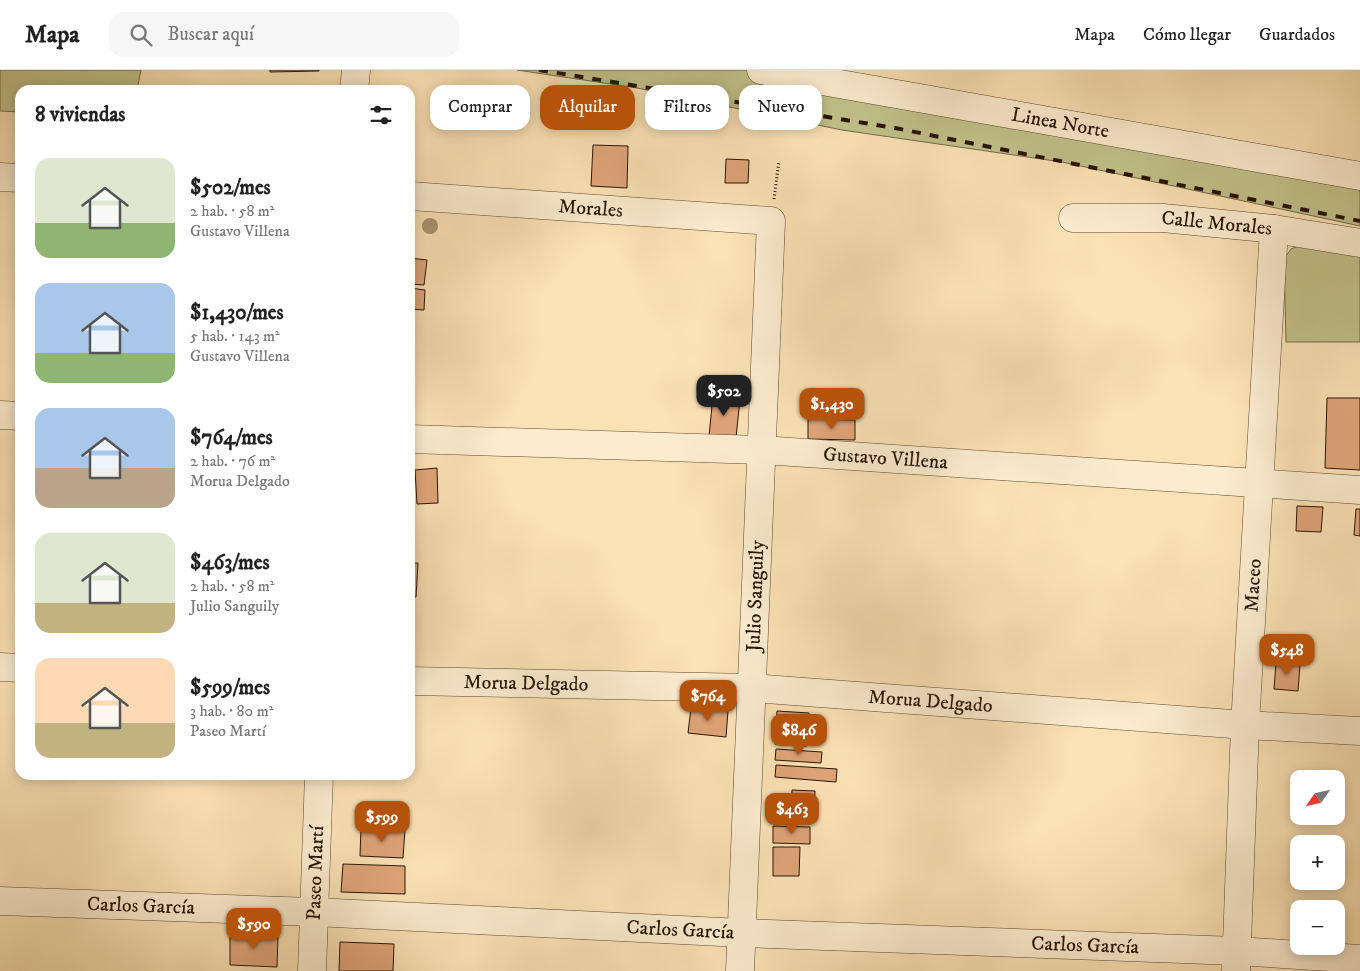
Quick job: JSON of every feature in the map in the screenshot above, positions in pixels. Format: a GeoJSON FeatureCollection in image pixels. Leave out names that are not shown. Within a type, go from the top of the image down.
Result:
{"type":"FeatureCollection","features":[{"type":"Feature","properties":{"kind":"street"},"geometry":{"type":"LineString","coordinates":[[354,85],[356,70]]}},
{"type":"Feature","properties":{"kind":"street","name":"Linea Norte"},"geometry":{"type":"LineString","coordinates":[[766,70],[818,75],[1360,176]]}},
{"type":"Feature","properties":{"kind":"street"},"geometry":{"type":"LineString","coordinates":[[0,177],[15,178]]}},
{"type":"Feature","properties":{"kind":"street","name":"Morales"},"geometry":{"type":"LineString","coordinates":[[415,196],[771,222]]}},
{"type":"Feature","properties":{"kind":"street","name":"Calle Morales"},"geometry":{"type":"LineString","coordinates":[[1073,218],[1163,218],[1274,229],[1360,243]]}},
{"type":"Feature","properties":{"kind":"street","name":"Julio Sanguily"},"geometry":{"type":"LineString","coordinates":[[740,971],[771,222]]}},
{"type":"Feature","properties":{"kind":"street","name":"Maceo"},"geometry":{"type":"LineString","coordinates":[[1236,961],[1245,725],[1274,229]]}},
{"type":"Feature","properties":{"kind":"street"},"geometry":{"type":"LineString","coordinates":[[0,415],[15,416]]}},
{"type":"Feature","properties":{"kind":"street","name":"Gustavo Villena"},"geometry":{"type":"LineString","coordinates":[[415,439],[761,450],[1360,490]]}},
{"type":"Feature","properties":{"kind":"street"},"geometry":{"type":"LineString","coordinates":[[0,667],[15,668]]}},
{"type":"Feature","properties":{"kind":"street","name":"Morua Delgado"},"geometry":{"type":"LineString","coordinates":[[415,680],[752,688],[1245,725],[1360,731]]}},
{"type":"Feature","properties":{"kind":"street","name":"Paseo Martí"},"geometry":{"type":"LineString","coordinates":[[312,971],[319,780]]}},
{"type":"Feature","properties":{"kind":"street","name":"Carlos García"},"geometry":{"type":"LineString","coordinates":[[0,901],[314,912],[742,933],[1236,961],[1360,959]]}},
{"type":"Feature","properties":{"kind":"path"},"geometry":{"type":"LineString","coordinates":[[771,222],[779,161]]}},
{"type":"Feature","properties":{"kind":"green space"},"geometry":{"type":"Polygon","coordinates":[[[0,70],[141,70],[138,85],[15,85],[15,112],[0,111],[0,70]]]}},
{"type":"Feature","properties":{"kind":"green space"},"geometry":{"type":"Polygon","coordinates":[[[517,70],[761,70],[1360,176],[1360,226],[1062,162],[822,126],[822,85],[739,85],[739,109],[729,107],[729,85],[645,85],[645,90],[635,88],[635,85],[617,85],[517,70]]]}},
{"type":"Feature","properties":{"kind":"green space"},"geometry":{"type":"Polygon","coordinates":[[[1301,245],[1360,256],[1360,342],[1286,342],[1284,259],[1291,249],[1301,245]]]}},
{"type":"Feature","properties":{"kind":"building"},"geometry":{"type":"Polygon","coordinates":[[[270,70],[319,70],[319,71],[270,72],[270,70]]]}},
{"type":"Feature","properties":{"kind":"building"},"geometry":{"type":"Polygon","coordinates":[[[593,145],[628,146],[627,188],[591,186],[593,145]]]}},
{"type":"Feature","properties":{"kind":"building"},"geometry":{"type":"Polygon","coordinates":[[[726,159],[749,160],[748,183],[725,183],[726,159]]]}},
{"type":"Feature","properties":{"kind":"building"},"geometry":{"type":"Polygon","coordinates":[[[415,259],[427,260],[424,285],[415,284],[415,259]]]}},
{"type":"Feature","properties":{"kind":"building"},"geometry":{"type":"Polygon","coordinates":[[[415,289],[425,290],[424,310],[415,309],[415,289]]]}},
{"type":"Feature","properties":{"kind":"building"},"geometry":{"type":"Polygon","coordinates":[[[713,396],[740,399],[736,438],[709,436],[713,396]]]}},
{"type":"Feature","properties":{"kind":"building"},"geometry":{"type":"Polygon","coordinates":[[[1327,398],[1360,398],[1360,470],[1325,468],[1327,398]]]}},
{"type":"Feature","properties":{"kind":"building"},"geometry":{"type":"Polygon","coordinates":[[[808,419],[855,420],[855,440],[808,439],[808,419]]]}},
{"type":"Feature","properties":{"kind":"building"},"geometry":{"type":"Polygon","coordinates":[[[437,468],[438,503],[417,504],[415,470],[437,468]]]}},
{"type":"Feature","properties":{"kind":"building"},"geometry":{"type":"Polygon","coordinates":[[[1297,506],[1323,507],[1321,532],[1296,531],[1297,506]]]}},
{"type":"Feature","properties":{"kind":"building"},"geometry":{"type":"Polygon","coordinates":[[[1356,509],[1360,509],[1360,536],[1354,535],[1356,509]]]}},
{"type":"Feature","properties":{"kind":"building"},"geometry":{"type":"Polygon","coordinates":[[[415,563],[418,563],[416,597],[415,563]]]}},
{"type":"Feature","properties":{"kind":"building"},"geometry":{"type":"Polygon","coordinates":[[[1276,662],[1300,664],[1298,691],[1274,689],[1276,662]]]}},
{"type":"Feature","properties":{"kind":"building"},"geometry":{"type":"Polygon","coordinates":[[[691,708],[728,711],[726,737],[688,733],[691,708]]]}},
{"type":"Feature","properties":{"kind":"building"},"geometry":{"type":"Polygon","coordinates":[[[777,711],[809,713],[807,746],[775,744],[777,711]]]}},
{"type":"Feature","properties":{"kind":"building"},"geometry":{"type":"Polygon","coordinates":[[[776,749],[822,752],[821,763],[775,760],[776,749]]]}},
{"type":"Feature","properties":{"kind":"building"},"geometry":{"type":"Polygon","coordinates":[[[776,765],[837,769],[836,782],[775,777],[776,765]]]}},
{"type":"Feature","properties":{"kind":"building"},"geometry":{"type":"Polygon","coordinates":[[[792,790],[815,791],[814,816],[791,816],[792,790]]]}},
{"type":"Feature","properties":{"kind":"building"},"geometry":{"type":"Polygon","coordinates":[[[773,826],[810,827],[810,844],[773,843],[773,826]]]}},
{"type":"Feature","properties":{"kind":"building"},"geometry":{"type":"Polygon","coordinates":[[[361,828],[405,830],[403,858],[360,856],[361,828]]]}},
{"type":"Feature","properties":{"kind":"building"},"geometry":{"type":"Polygon","coordinates":[[[773,847],[800,847],[799,876],[773,876],[773,847]]]}},
{"type":"Feature","properties":{"kind":"building"},"geometry":{"type":"Polygon","coordinates":[[[343,864],[405,866],[405,894],[341,892],[343,864]]]}},
{"type":"Feature","properties":{"kind":"building"},"geometry":{"type":"Polygon","coordinates":[[[230,933],[278,935],[277,967],[230,965],[230,933]]]}},
{"type":"Feature","properties":{"kind":"building"},"geometry":{"type":"Polygon","coordinates":[[[340,942],[394,944],[393,971],[339,971],[340,942]]]}},
{"type":"Feature","properties":{"kind":"railway"},"geometry":{"type":"LineString","coordinates":[[539,70],[895,128],[1360,221]]}}]}
